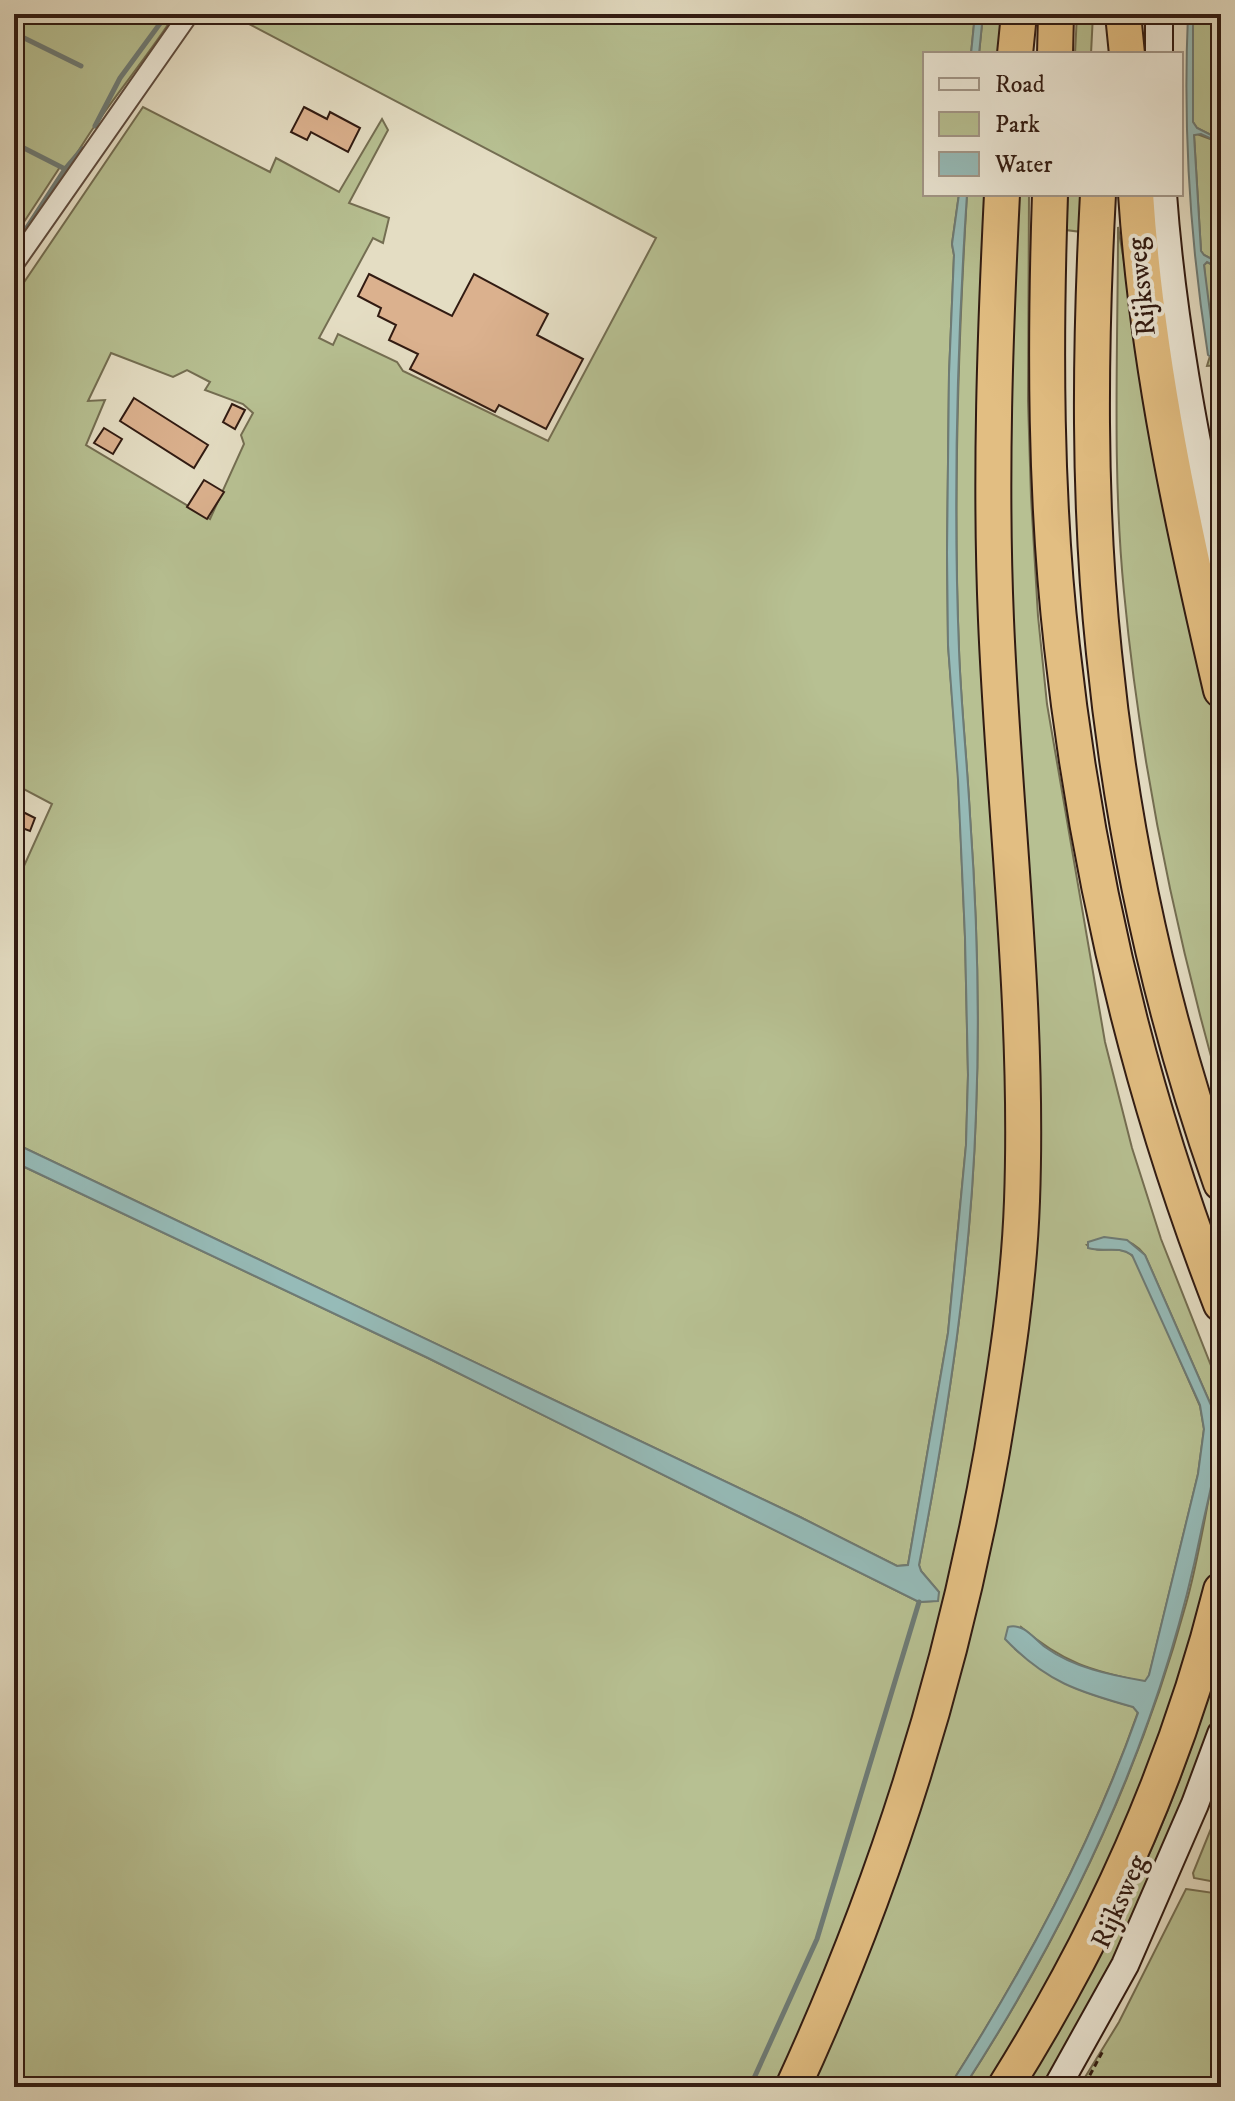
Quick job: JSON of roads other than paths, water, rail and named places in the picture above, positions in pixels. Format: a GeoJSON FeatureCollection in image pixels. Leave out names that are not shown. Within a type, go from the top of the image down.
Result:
{"type":"FeatureCollection","features":[{"type":"Feature","properties":{"kind":"highway"},"geometry":{"type":"LineString","coordinates":[[1015,52],[1019,14]]}},
{"type":"Feature","properties":{"kind":"highway"},"geometry":{"type":"LineString","coordinates":[[1055,52],[1056,14]]}},
{"type":"Feature","properties":{"kind":"highway"},"geometry":{"type":"LineString","coordinates":[[1106,52],[1109,14]]}},
{"type":"Feature","properties":{"kind":"highway"},"geometry":{"type":"LineString","coordinates":[[1123,14],[1127,52]]}},
{"type":"Feature","properties":{"kind":"highway"},"geometry":{"type":"LineString","coordinates":[[793,2087],[856,1944],[905,1806],[946,1668],[978,1527],[1016,1292],[1024,1107],[1022,1003],[996,616],[993,441],[1002,196]]}},
{"type":"Feature","properties":{"kind":"highway"},"geometry":{"type":"LineString","coordinates":[[1050,196],[1047,417],[1062,646],[1085,813],[1101,900],[1135,1046],[1160,1133],[1221,1304]]}},
{"type":"Feature","properties":{"kind":"highway"},"geometry":{"type":"LineString","coordinates":[[1098,196],[1092,415],[1103,652],[1125,806],[1146,911],[1170,1014],[1221,1183]]}},
{"type":"Feature","properties":{"kind":"highway"},"geometry":{"type":"LineString","coordinates":[[1136,196],[1148,323],[1166,434],[1221,690]]}},
{"type":"Feature","properties":{"kind":"highway"},"geometry":{"type":"LineString","coordinates":[[1005,2087],[1069,1976],[1127,1861],[1197,1676],[1221,1590]]}},
{"type":"Feature","properties":{"kind":"main road"},"geometry":{"type":"LineString","coordinates":[[1159,14],[1159,52]]}},
{"type":"Feature","properties":{"kind":"main road","name":"Rijksweg"},"geometry":{"type":"LineString","coordinates":[[1163,196],[1181,360],[1221,560]]}},
{"type":"Feature","properties":{"kind":"main road","name":"Rijksweg"},"geometry":{"type":"LineString","coordinates":[[1057,2087],[1125,1965],[1195,1804],[1221,1734]]}},
{"type":"Feature","properties":{"kind":"street"},"geometry":{"type":"LineString","coordinates":[[14,264],[189,14]]}},
{"type":"Feature","properties":{"kind":"water"},"geometry":{"type":"Polygon","coordinates":[[[975,14],[983,14],[979,52],[971,52],[975,14]]]}},
{"type":"Feature","properties":{"kind":"water"},"geometry":{"type":"Polygon","coordinates":[[[1188,14],[1193,14],[1193,122],[1197,128],[1221,140],[1221,143],[1201,134],[1194,135],[1201,251],[1221,264],[1221,269],[1207,262],[1204,265],[1215,351],[1211,357],[1208,355],[1202,313],[1189,185],[1186,99],[1188,14]]]}},
{"type":"Feature","properties":{"kind":"water"},"geometry":{"type":"Polygon","coordinates":[[[959,196],[967,196],[957,422],[956,536],[960,671],[976,927],[977,1076],[963,1283],[948,1396],[919,1565],[939,1592],[938,1601],[919,1602],[428,1358],[14,1162],[14,1143],[897,1566],[908,1565],[948,1333],[966,1145],[965,937],[948,645],[952,244],[959,196]]]}},
{"type":"Feature","properties":{"kind":"water"},"geometry":{"type":"Polygon","coordinates":[[[1104,1237],[1127,1240],[1145,1255],[1214,1412],[1217,1442],[1214,1472],[1184,1606],[1163,1679],[1109,1820],[1042,1957],[1004,2023],[964,2087],[949,2087],[1030,1951],[1078,1858],[1138,1713],[1133,1707],[1064,1684],[1035,1666],[1005,1639],[1008,1627],[1024,1629],[1045,1647],[1080,1665],[1145,1681],[1198,1474],[1204,1429],[1200,1405],[1132,1255],[1121,1250],[1088,1248],[1088,1242],[1104,1237]]]}},
{"type":"Feature","properties":{"kind":"waterway"},"geometry":{"type":"LineString","coordinates":[[95,126],[120,78],[167,14]]}},
{"type":"Feature","properties":{"kind":"waterway"},"geometry":{"type":"LineString","coordinates":[[14,33],[81,66]]}},
{"type":"Feature","properties":{"kind":"waterway"},"geometry":{"type":"LineString","coordinates":[[14,143],[65,169]]}},
{"type":"Feature","properties":{"kind":"waterway"},"geometry":{"type":"LineString","coordinates":[[24,232],[65,169],[82,149]]}},
{"type":"Feature","properties":{"kind":"waterway"},"geometry":{"type":"LineString","coordinates":[[750,2087],[817,1939],[919,1602]]}}]}
